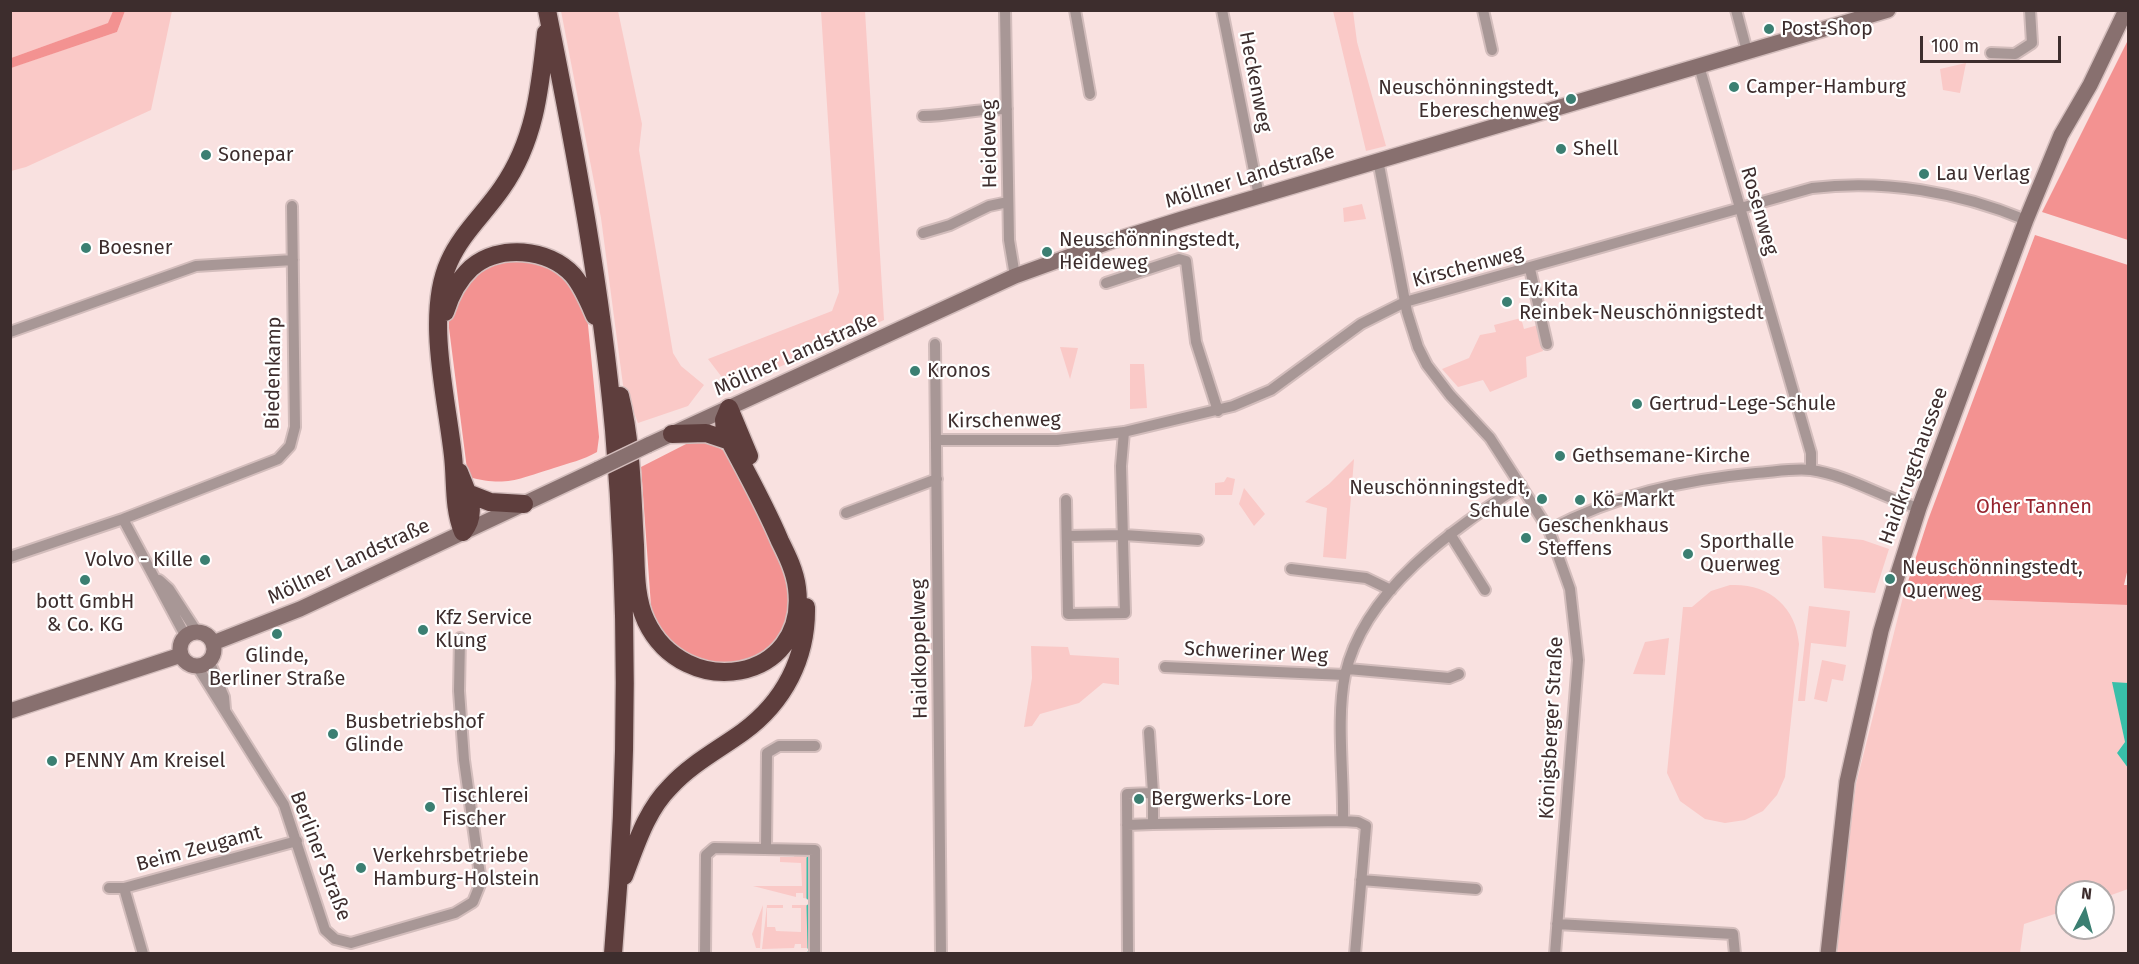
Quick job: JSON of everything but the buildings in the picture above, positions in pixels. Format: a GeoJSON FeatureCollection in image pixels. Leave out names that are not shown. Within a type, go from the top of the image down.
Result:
{"type":"FeatureCollection","features":[{"type":"Feature","properties":{"kind":"highway"},"geometry":{"type":"LineString","coordinates":[[463,532],[456,511],[454,458],[440,325],[440,295],[449,262],[458,244],[514,169],[532,125],[541,87],[548,13]]}},
{"type":"Feature","properties":{"kind":"highway"},"geometry":{"type":"LineString","coordinates":[[548,13],[578,164],[602,331],[620,530],[625,643],[625,742],[613,954]]}},
{"type":"Feature","properties":{"kind":"highway"},"geometry":{"type":"LineString","coordinates":[[440,325],[454,288],[471,268],[493,256],[528,253],[556,263],[573,275],[582,288],[602,331]]}},
{"type":"Feature","properties":{"kind":"highway"},"geometry":{"type":"LineString","coordinates":[[606,361],[617,382],[627,429],[637,586],[642,614],[659,642],[674,655],[692,667],[718,673],[754,668],[774,654],[789,635],[794,623],[798,599],[789,560],[723,428],[729,408]]}},
{"type":"Feature","properties":{"kind":"highway"},"geometry":{"type":"LineString","coordinates":[[618,891],[647,820],[668,788],[687,770],[744,731],[769,709],[785,687],[802,646],[806,601],[797,564],[729,408]]}},
{"type":"Feature","properties":{"kind":"highway"},"geometry":{"type":"LineString","coordinates":[[672,434],[706,433],[730,441]]}},
{"type":"Feature","properties":{"kind":"highway"},"geometry":{"type":"LineString","coordinates":[[454,458],[472,514],[463,532]]}},
{"type":"Feature","properties":{"kind":"highway"},"geometry":{"type":"LineString","coordinates":[[467,493],[490,502],[524,504]]}},
{"type":"Feature","properties":{"kind":"main road","name":"Möllner Landstraße"},"geometry":{"type":"LineString","coordinates":[[213,643],[300,609],[1015,276],[1109,242],[1259,196],[1888,10]]}},
{"type":"Feature","properties":{"kind":"main road","name":"Haidkrugchaussee"},"geometry":{"type":"LineString","coordinates":[[1828,954],[1847,782],[1881,631],[1919,508],[2026,220],[2061,135],[2090,85],[2123,13]]}},
{"type":"Feature","properties":{"kind":"main road"},"geometry":{"type":"LineString","coordinates":[[191,635],[207,635],[213,643],[214,653],[203,664],[188,663],[181,655],[181,645],[191,635]]}},
{"type":"Feature","properties":{"kind":"main road"},"geometry":{"type":"LineString","coordinates":[[10,711],[181,655]]}},
{"type":"Feature","properties":{"kind":"street","name":"Heideweg"},"geometry":{"type":"LineString","coordinates":[[1005,10],[1009,240],[1015,276]]}},
{"type":"Feature","properties":{"kind":"street"},"geometry":{"type":"LineString","coordinates":[[1075,10],[1090,94]]}},
{"type":"Feature","properties":{"kind":"street","name":"Heckenweg"},"geometry":{"type":"LineString","coordinates":[[1222,10],[1259,196]]}},
{"type":"Feature","properties":{"kind":"street"},"geometry":{"type":"LineString","coordinates":[[1483,10],[1492,50]]}},
{"type":"Feature","properties":{"kind":"street"},"geometry":{"type":"LineString","coordinates":[[1736,10],[1748,51]]}},
{"type":"Feature","properties":{"kind":"street"},"geometry":{"type":"LineString","coordinates":[[1991,53],[2015,54],[2031,43],[2030,10]]}},
{"type":"Feature","properties":{"kind":"street","name":"Rosenweg"},"geometry":{"type":"LineString","coordinates":[[1699,66],[1811,453],[1811,470]]}},
{"type":"Feature","properties":{"kind":"street"},"geometry":{"type":"LineString","coordinates":[[923,116],[951,116],[988,109],[1007,109]]}},
{"type":"Feature","properties":{"kind":"street","name":"Königsberger Straße"},"geometry":{"type":"LineString","coordinates":[[1378,160],[1410,324],[1426,365],[1490,438],[1521,486],[1549,530],[1570,589],[1578,660],[1555,954]]}},
{"type":"Feature","properties":{"kind":"street","name":"Kirschenweg"},"geometry":{"type":"LineString","coordinates":[[937,440],[1057,441],[1124,432],[1218,411],[1272,390],[1362,324],[1405,302],[1530,269],[1738,207],[1812,188],[1843,184],[1880,185],[1948,195],[2026,220]]}},
{"type":"Feature","properties":{"kind":"street"},"geometry":{"type":"LineString","coordinates":[[923,233],[950,225],[989,206],[1008,202]]}},
{"type":"Feature","properties":{"kind":"street","name":"Biedenkamp"},"geometry":{"type":"LineString","coordinates":[[10,557],[123,519],[278,459],[290,446],[295,427],[292,206]]}},
{"type":"Feature","properties":{"kind":"street"},"geometry":{"type":"LineString","coordinates":[[1106,283],[1179,259],[1186,261],[1196,342],[1218,411]]}},
{"type":"Feature","properties":{"kind":"street"},"geometry":{"type":"LineString","coordinates":[[10,332],[196,266],[293,260]]}},
{"type":"Feature","properties":{"kind":"street"},"geometry":{"type":"LineString","coordinates":[[1530,269],[1547,344]]}},
{"type":"Feature","properties":{"kind":"street","name":"Haidkoppelweg"},"geometry":{"type":"LineString","coordinates":[[935,344],[940,954]]}},
{"type":"Feature","properties":{"kind":"street"},"geometry":{"type":"LineString","coordinates":[[1066,500],[1068,614],[1125,613],[1121,466],[1124,432]]}},
{"type":"Feature","properties":{"kind":"street"},"geometry":{"type":"LineString","coordinates":[[1549,530],[1609,503],[1658,487],[1700,478],[1811,470],[1919,508]]}},
{"type":"Feature","properties":{"kind":"street"},"geometry":{"type":"LineString","coordinates":[[846,513],[885,501],[937,479]]}},
{"type":"Feature","properties":{"kind":"street"},"geometry":{"type":"LineString","coordinates":[[1343,821],[1342,719],[1347,672],[1356,642],[1391,590],[1417,562],[1450,534],[1521,486]]}},
{"type":"Feature","properties":{"kind":"street"},"geometry":{"type":"LineString","coordinates":[[123,519],[155,575],[169,589],[191,635]]}},
{"type":"Feature","properties":{"kind":"street"},"geometry":{"type":"LineString","coordinates":[[1067,536],[1124,534],[1198,540]]}},
{"type":"Feature","properties":{"kind":"street"},"geometry":{"type":"LineString","coordinates":[[1450,534],[1485,590]]}},
{"type":"Feature","properties":{"kind":"street"},"geometry":{"type":"LineString","coordinates":[[1291,569],[1366,578],[1391,590]]}},
{"type":"Feature","properties":{"kind":"street","name":"Berliner Straße"},"geometry":{"type":"LineString","coordinates":[[203,664],[225,710],[284,805],[325,930],[335,939],[351,943],[455,913],[473,902],[481,882],[465,763],[459,691],[460,638]]}},
{"type":"Feature","properties":{"kind":"street","name":"Schweriner Weg"},"geometry":{"type":"LineString","coordinates":[[1165,667],[1347,672],[1449,678],[1459,674]]}},
{"type":"Feature","properties":{"kind":"street"},"geometry":{"type":"LineString","coordinates":[[1149,732],[1153,824]]}},
{"type":"Feature","properties":{"kind":"street"},"geometry":{"type":"LineString","coordinates":[[766,849],[767,753],[779,746],[815,746]]}},
{"type":"Feature","properties":{"kind":"street"},"geometry":{"type":"LineString","coordinates":[[1128,954],[1126,794],[1153,793]]}},
{"type":"Feature","properties":{"kind":"street"},"geometry":{"type":"LineString","coordinates":[[1127,825],[1343,821],[1358,822],[1366,826],[1355,954]]}},
{"type":"Feature","properties":{"kind":"street","name":"Beim Zeugamt"},"geometry":{"type":"LineString","coordinates":[[109,888],[124,888],[297,842]]}},
{"type":"Feature","properties":{"kind":"street"},"geometry":{"type":"LineString","coordinates":[[705,954],[706,855],[714,848],[815,850],[815,954]]}},
{"type":"Feature","properties":{"kind":"street"},"geometry":{"type":"LineString","coordinates":[[1361,880],[1476,889]]}},
{"type":"Feature","properties":{"kind":"street"},"geometry":{"type":"LineString","coordinates":[[124,888],[143,954]]}},
{"type":"Feature","properties":{"kind":"street"},"geometry":{"type":"LineString","coordinates":[[1557,924],[1733,934],[1735,954]]}},
{"type":"Feature","properties":{"kind":"shaded area"},"geometry":{"type":"Polygon","coordinates":[[[10,11],[113,11],[109,23],[11,58],[10,11]]]}},
{"type":"Feature","properties":{"kind":"shaded area"},"geometry":{"type":"Polygon","coordinates":[[[125,11],[172,11],[151,110],[26,167],[11,171],[10,68],[117,32],[125,11]]]}},
{"type":"Feature","properties":{"kind":"shaded area"},"geometry":{"type":"Polygon","coordinates":[[[561,11],[618,11],[642,124],[639,150],[673,353],[681,366],[704,385],[688,406],[638,423],[623,385],[601,218],[561,11]]]}},
{"type":"Feature","properties":{"kind":"shaded area"},"geometry":{"type":"Polygon","coordinates":[[[821,11],[865,11],[884,320],[748,381],[724,380],[708,359],[832,311],[839,292],[821,11]]]}},
{"type":"Feature","properties":{"kind":"shaded area"},"geometry":{"type":"Polygon","coordinates":[[[1333,11],[1353,11],[1357,42],[1386,146],[1366,151],[1333,11]]]}},
{"type":"Feature","properties":{"kind":"shaded area"},"geometry":{"type":"Polygon","coordinates":[[[1966,63],[1960,93],[1943,90],[1940,69],[1966,63]]]}},
{"type":"Feature","properties":{"kind":"shaded area"},"geometry":{"type":"Polygon","coordinates":[[[1362,204],[1366,219],[1344,222],[1343,208],[1362,204]]]}},
{"type":"Feature","properties":{"kind":"shaded area"},"geometry":{"type":"Polygon","coordinates":[[[1521,318],[1524,329],[1538,325],[1543,351],[1526,357],[1527,377],[1490,392],[1483,380],[1458,387],[1442,369],[1469,358],[1480,335],[1496,332],[1494,325],[1521,318]]]}},
{"type":"Feature","properties":{"kind":"shaded area"},"geometry":{"type":"Polygon","coordinates":[[[1060,347],[1078,348],[1070,379],[1060,347]]]}},
{"type":"Feature","properties":{"kind":"shaded area"},"geometry":{"type":"Polygon","coordinates":[[[1130,364],[1144,364],[1147,408],[1130,409],[1130,364]]]}},
{"type":"Feature","properties":{"kind":"shaded area"},"geometry":{"type":"Polygon","coordinates":[[[1354,459],[1346,559],[1323,557],[1327,508],[1305,502],[1329,484],[1354,459]]]}},
{"type":"Feature","properties":{"kind":"shaded area"},"geometry":{"type":"Polygon","coordinates":[[[1227,477],[1235,479],[1232,495],[1215,495],[1215,483],[1224,482],[1227,477]]]}},
{"type":"Feature","properties":{"kind":"shaded area"},"geometry":{"type":"Polygon","coordinates":[[[1244,488],[1265,514],[1254,526],[1239,504],[1244,488]]]}},
{"type":"Feature","properties":{"kind":"shaded area"},"geometry":{"type":"Polygon","coordinates":[[[1822,536],[1863,540],[1889,549],[1875,593],[1824,588],[1822,536]]]}},
{"type":"Feature","properties":{"kind":"shaded area"},"geometry":{"type":"Polygon","coordinates":[[[1730,585],[1756,588],[1778,600],[1792,618],[1799,644],[1785,777],[1777,795],[1763,811],[1745,820],[1725,823],[1705,819],[1680,801],[1667,773],[1683,607],[1692,607],[1711,591],[1730,585]]]}},
{"type":"Feature","properties":{"kind":"shaded area"},"geometry":{"type":"Polygon","coordinates":[[[1903,597],[2128,605],[2128,683],[2113,683],[2125,742],[2117,753],[2128,768],[2128,889],[2115,894],[2115,880],[2055,880],[2055,914],[2024,924],[2020,953],[1835,954],[1856,784],[1903,597]]]}},
{"type":"Feature","properties":{"kind":"shaded area"},"geometry":{"type":"Polygon","coordinates":[[[1809,606],[1850,611],[1846,647],[1811,643],[1805,701],[1798,701],[1809,606]]]}},
{"type":"Feature","properties":{"kind":"shaded area"},"geometry":{"type":"Polygon","coordinates":[[[1669,638],[1665,675],[1633,674],[1645,642],[1669,638]]]}},
{"type":"Feature","properties":{"kind":"shaded area"},"geometry":{"type":"Polygon","coordinates":[[[1031,646],[1068,647],[1070,655],[1119,658],[1119,685],[1103,683],[1079,703],[1040,714],[1032,726],[1024,727],[1032,678],[1031,646]]]}},
{"type":"Feature","properties":{"kind":"shaded area"},"geometry":{"type":"Polygon","coordinates":[[[1822,660],[1846,665],[1843,681],[1832,679],[1827,702],[1814,699],[1822,660]]]}},
{"type":"Feature","properties":{"kind":"shaded area"},"geometry":{"type":"Polygon","coordinates":[[[2112,682],[2128,683],[2128,768],[2117,753],[2125,742],[2112,682]]]}},
{"type":"Feature","properties":{"kind":"shaded area"},"geometry":{"type":"Polygon","coordinates":[[[795,854],[810,857],[810,899],[803,898],[803,893],[796,893],[796,897],[753,886],[802,886],[801,863],[780,862],[780,857],[794,857],[795,854]]]}},
{"type":"Feature","properties":{"kind":"shaded area"},"geometry":{"type":"Polygon","coordinates":[[[763,905],[760,948],[756,948],[752,934],[763,905]]]}},
{"type":"Feature","properties":{"kind":"shaded area"},"geometry":{"type":"Polygon","coordinates":[[[767,905],[783,905],[783,908],[767,908],[767,927],[775,927],[776,931],[801,932],[801,908],[792,908],[792,905],[810,905],[810,948],[801,948],[801,944],[795,944],[794,948],[762,949],[767,905]]]}},
{"type":"Feature","properties":{"kind":"green space"},"geometry":{"type":"Polygon","coordinates":[[[113,11],[125,11],[117,32],[11,68],[11,58],[108,23],[113,11]]]}},
{"type":"Feature","properties":{"kind":"green space"},"geometry":{"type":"Polygon","coordinates":[[[2128,40],[2128,240],[2042,212],[2128,40]]]}},
{"type":"Feature","properties":{"kind":"green space","name":"Oher Tannen"},"geometry":{"type":"Polygon","coordinates":[[[2035,235],[2128,265],[2128,568],[2124,585],[2128,585],[2128,605],[1903,597],[1928,520],[2035,235]]]}},
{"type":"Feature","properties":{"kind":"green space"},"geometry":{"type":"Polygon","coordinates":[[[502,259],[543,263],[568,278],[587,315],[599,437],[597,452],[586,457],[521,478],[493,481],[468,477],[449,328],[449,310],[473,273],[502,259]]]}},
{"type":"Feature","properties":{"kind":"green space"},"geometry":{"type":"Polygon","coordinates":[[[710,442],[724,451],[744,484],[774,544],[788,584],[790,601],[789,616],[775,642],[764,652],[751,659],[723,667],[708,666],[670,641],[657,624],[651,606],[641,467],[688,443],[710,442]]]}},
{"type":"Feature","properties":{"kind":"waterway"},"geometry":{"type":"LineString","coordinates":[[808,858],[808,898]]}},
{"type":"Feature","properties":{"kind":"waterway"},"geometry":{"type":"LineString","coordinates":[[808,906],[809,948]]}},
{"type":"Feature","properties":{"kind":"place","name":"Post-Shop"},"geometry":{"type":"Point","coordinates":[1769,29]}},
{"type":"Feature","properties":{"kind":"place","name":"Camper-Hamburg"},"geometry":{"type":"Point","coordinates":[1734,87]}},
{"type":"Feature","properties":{"kind":"place","name":"Neuschönningstedt, Ebereschenweg"},"geometry":{"type":"Point","coordinates":[1571,99]}},
{"type":"Feature","properties":{"kind":"place","name":"Shell"},"geometry":{"type":"Point","coordinates":[1561,149]}},
{"type":"Feature","properties":{"kind":"place","name":"Sonepar"},"geometry":{"type":"Point","coordinates":[206,155]}},
{"type":"Feature","properties":{"kind":"place","name":"Lau Verlag"},"geometry":{"type":"Point","coordinates":[1924,174]}},
{"type":"Feature","properties":{"kind":"place","name":"Boesner"},"geometry":{"type":"Point","coordinates":[86,248]}},
{"type":"Feature","properties":{"kind":"place","name":"Neuschönningstedt, Heideweg"},"geometry":{"type":"Point","coordinates":[1047,252]}},
{"type":"Feature","properties":{"kind":"place","name":"Ev.Kita Reinbek-Neuschönnigstedt"},"geometry":{"type":"Point","coordinates":[1507,302]}},
{"type":"Feature","properties":{"kind":"place","name":"Kronos"},"geometry":{"type":"Point","coordinates":[915,371]}},
{"type":"Feature","properties":{"kind":"place","name":"Gertrud-Lege-Schule"},"geometry":{"type":"Point","coordinates":[1637,404]}},
{"type":"Feature","properties":{"kind":"place","name":"Gethsemane-Kirche"},"geometry":{"type":"Point","coordinates":[1560,456]}},
{"type":"Feature","properties":{"kind":"place","name":"Neuschönningstedt, Schule"},"geometry":{"type":"Point","coordinates":[1542,499]}},
{"type":"Feature","properties":{"kind":"place","name":"Kö-Markt"},"geometry":{"type":"Point","coordinates":[1580,500]}},
{"type":"Feature","properties":{"kind":"place","name":"Geschenkhaus Steffens"},"geometry":{"type":"Point","coordinates":[1526,538]}},
{"type":"Feature","properties":{"kind":"place","name":"Sporthalle Querweg"},"geometry":{"type":"Point","coordinates":[1688,554]}},
{"type":"Feature","properties":{"kind":"place","name":"Volvo - Kille"},"geometry":{"type":"Point","coordinates":[205,560]}},
{"type":"Feature","properties":{"kind":"place","name":"Neuschönningstedt, Querweg"},"geometry":{"type":"Point","coordinates":[1890,579]}},
{"type":"Feature","properties":{"kind":"place","name":"bott GmbH & Co. KG"},"geometry":{"type":"Point","coordinates":[85,580]}},
{"type":"Feature","properties":{"kind":"place","name":"Kfz Service Klung"},"geometry":{"type":"Point","coordinates":[423,630]}},
{"type":"Feature","properties":{"kind":"place","name":"Glinde, Berliner Straße"},"geometry":{"type":"Point","coordinates":[277,634]}},
{"type":"Feature","properties":{"kind":"place","name":"Busbetriebshof Glinde"},"geometry":{"type":"Point","coordinates":[333,734]}},
{"type":"Feature","properties":{"kind":"place","name":"PENNY Am Kreisel"},"geometry":{"type":"Point","coordinates":[52,761]}},
{"type":"Feature","properties":{"kind":"place","name":"Bergwerks-Lore"},"geometry":{"type":"Point","coordinates":[1139,799]}},
{"type":"Feature","properties":{"kind":"place","name":"Tischlerei Fischer"},"geometry":{"type":"Point","coordinates":[430,807]}},
{"type":"Feature","properties":{"kind":"place","name":"Verkehrsbetriebe Hamburg-Holstein"},"geometry":{"type":"Point","coordinates":[361,868]}}]}
